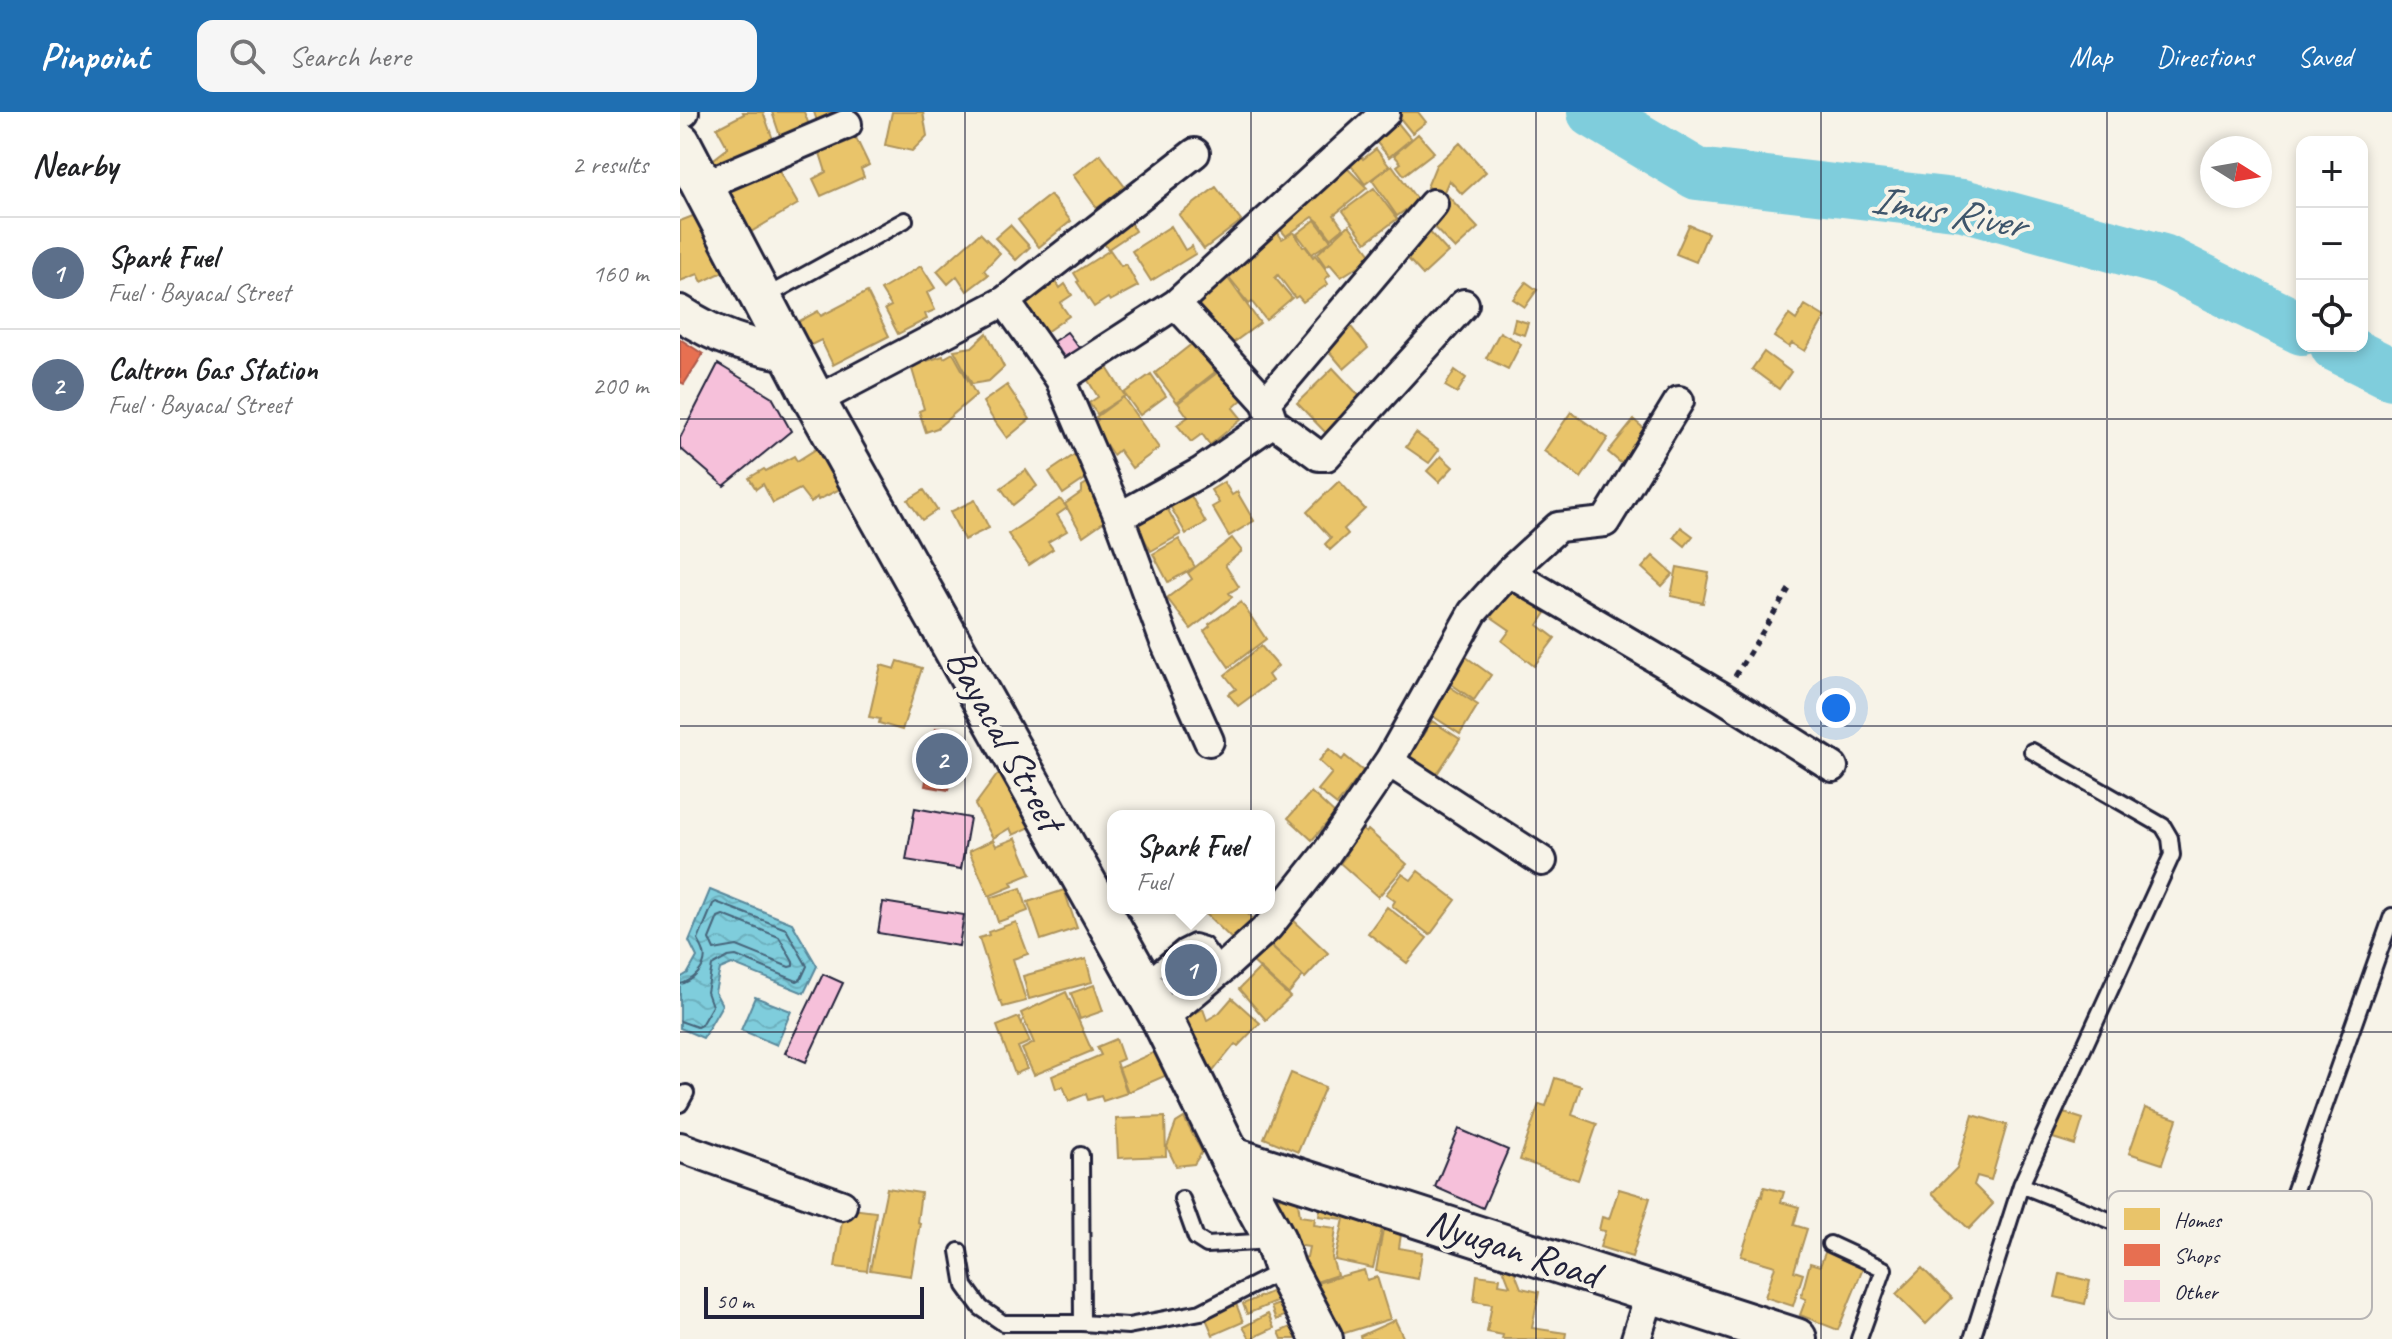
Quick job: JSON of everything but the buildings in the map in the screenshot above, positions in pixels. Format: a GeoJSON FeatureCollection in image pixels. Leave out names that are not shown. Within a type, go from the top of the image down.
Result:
{"type":"FeatureCollection","features":[{"type":"Feature","properties":{"kind":"main road","name":"Bayacal Street"},"geometry":{"type":"LineString","coordinates":[[680,143],[815,401],[1162,1019],[1322,1339]]}},
{"type":"Feature","properties":{"kind":"main road","name":"Nyugan Road"},"geometry":{"type":"LineString","coordinates":[[1230,1157],[1796,1339]]}},
{"type":"Feature","properties":{"kind":"street"},"geometry":{"type":"LineString","coordinates":[[1060,379],[1176,304],[1385,113]]}},
{"type":"Feature","properties":{"kind":"street"},"geometry":{"type":"LineString","coordinates":[[702,186],[847,124]]}},
{"type":"Feature","properties":{"kind":"street"},"geometry":{"type":"LineString","coordinates":[[815,401],[1005,301],[1195,153]]}},
{"type":"Feature","properties":{"kind":"street"},"geometry":{"type":"LineString","coordinates":[[1119,517],[1201,472],[1270,412],[1433,204]]}},
{"type":"Feature","properties":{"kind":"street"},"geometry":{"type":"LineString","coordinates":[[1005,301],[1060,379],[1119,517],[1165,642],[1209,741]]}},
{"type":"Feature","properties":{"kind":"street"},"geometry":{"type":"LineString","coordinates":[[1176,304],[1270,412],[1319,456],[1326,456],[1464,304]]}},
{"type":"Feature","properties":{"kind":"street"},"geometry":{"type":"LineString","coordinates":[[680,313],[706,330],[748,347],[790,353]]}},
{"type":"Feature","properties":{"kind":"street"},"geometry":{"type":"LineString","coordinates":[[1162,1019],[1268,927],[1326,854],[1390,760],[1473,612],[1509,572],[1558,527],[1605,522],[1679,401]]}},
{"type":"Feature","properties":{"kind":"street"},"geometry":{"type":"LineString","coordinates":[[1509,572],[1722,697],[1833,767]]}},
{"type":"Feature","properties":{"kind":"street"},"geometry":{"type":"LineString","coordinates":[[1390,760],[1542,861]]}},
{"type":"Feature","properties":{"kind":"street"},"geometry":{"type":"LineString","coordinates":[[680,1147],[842,1205]]}},
{"type":"Feature","properties":{"kind":"street"},"geometry":{"type":"LineString","coordinates":[[1636,1339],[1651,1291]]}},
{"type":"Feature","properties":{"kind":"lane"},"geometry":{"type":"LineString","coordinates":[[761,299],[905,220]]}},
{"type":"Feature","properties":{"kind":"lane"},"geometry":{"type":"LineString","coordinates":[[1972,1339],[2021,1185],[2172,855],[2170,838],[2163,826],[2032,751]]}},
{"type":"Feature","properties":{"kind":"lane"},"geometry":{"type":"LineString","coordinates":[[2295,1191],[2392,916]]}},
{"type":"Feature","properties":{"kind":"lane"},"geometry":{"type":"LineString","coordinates":[[1141,983],[1182,948],[1194,942],[1204,945],[1222,969]]}},
{"type":"Feature","properties":{"kind":"lane"},"geometry":{"type":"LineString","coordinates":[[1081,1155],[1082,1323]]}},
{"type":"Feature","properties":{"kind":"lane"},"geometry":{"type":"LineString","coordinates":[[2021,1185],[2108,1220]]}},
{"type":"Feature","properties":{"kind":"lane"},"geometry":{"type":"LineString","coordinates":[[1182,1199],[1196,1238],[1207,1245],[1280,1255]]}},
{"type":"Feature","properties":{"kind":"lane"},"geometry":{"type":"LineString","coordinates":[[1830,1244],[1884,1269],[1859,1339]]}},
{"type":"Feature","properties":{"kind":"lane"},"geometry":{"type":"LineString","coordinates":[[959,1251],[965,1286],[981,1308],[1003,1323],[1128,1326],[1201,1312],[1280,1255]]}},
{"type":"Feature","properties":{"kind":"path"},"geometry":{"type":"LineString","coordinates":[[1722,697],[1791,586]]}},
{"type":"Feature","properties":{"kind":"water"},"geometry":{"type":"Polygon","coordinates":[[[710,890],[792,923],[817,966],[804,993],[732,964],[720,969],[715,992],[722,1005],[703,1038],[680,1028],[680,978],[688,973],[697,957],[689,941],[710,890]]]}},
{"type":"Feature","properties":{"kind":"water"},"geometry":{"type":"Polygon","coordinates":[[[755,997],[791,1011],[777,1045],[741,1030],[755,997]]]}},
{"type":"Feature","properties":{"kind":"waterway","name":"Imus River"},"geometry":{"type":"LineString","coordinates":[[1593,112],[1697,174],[1963,205],[2163,260],[2296,326]]}},
{"type":"Feature","properties":{"kind":"waterway","name":"Imus River"},"geometry":{"type":"LineString","coordinates":[[2348,352],[2392,374]]}},
{"type":"Feature","properties":{"kind":"place","name":"Caltron Gas Station"},"geometry":{"type":"Point","coordinates":[942,759]}},
{"type":"Feature","properties":{"kind":"place","name":"Spark Fuel"},"geometry":{"type":"Point","coordinates":[1191,970]}}]}
